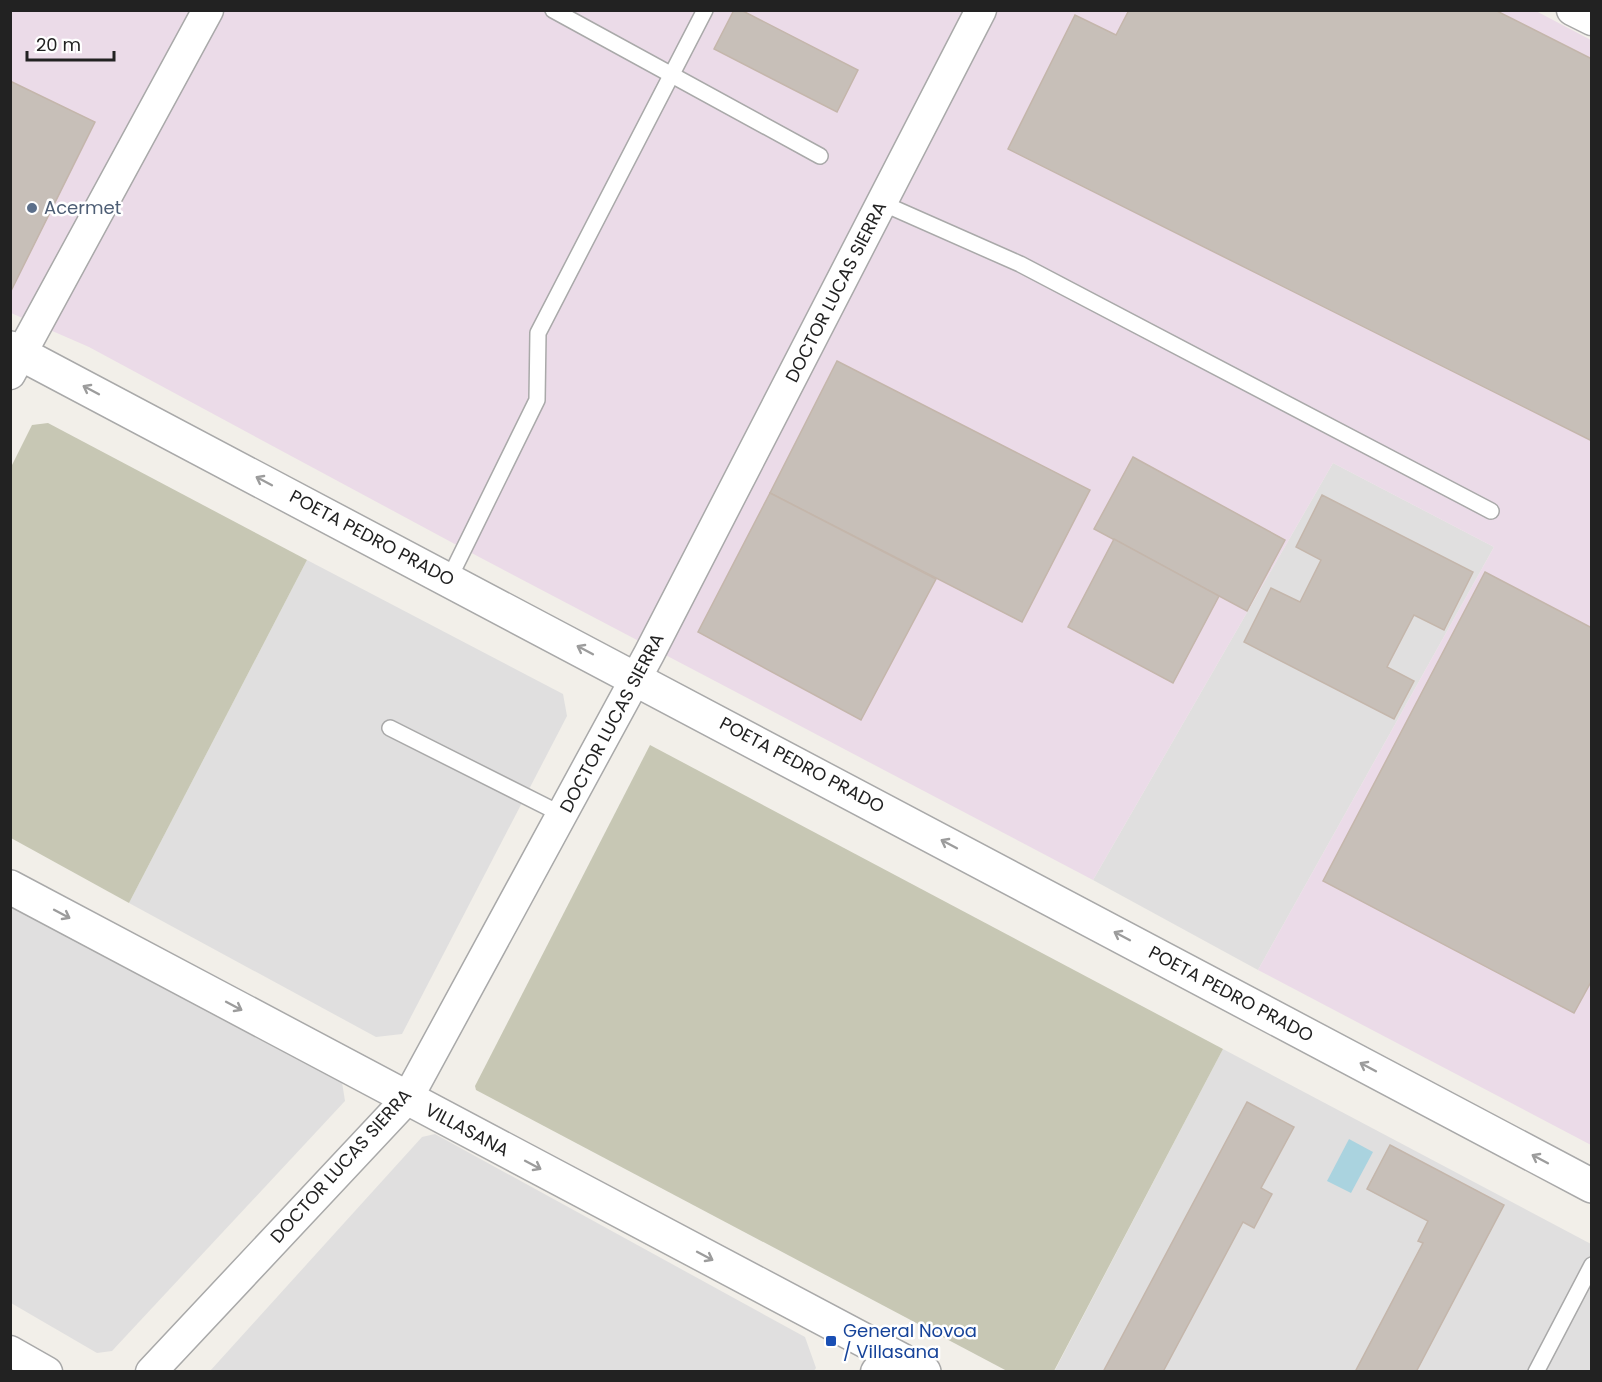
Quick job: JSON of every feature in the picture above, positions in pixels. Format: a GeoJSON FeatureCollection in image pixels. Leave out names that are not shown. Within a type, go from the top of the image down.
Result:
{"type":"FeatureCollection","features":[{"type":"Feature","properties":{"kind":"street"},"geometry":{"type":"LineString","coordinates":[[14,359],[208,10]]}},
{"type":"Feature","properties":{"kind":"street","name":"DOCTOR LUCAS SIERRA"},"geometry":{"type":"LineString","coordinates":[[151,1371],[407,1099],[637,678],[981,10]]}},
{"type":"Feature","properties":{"kind":"street"},"geometry":{"type":"LineString","coordinates":[[1572,10],[1592,20]]}},
{"type":"Feature","properties":{"kind":"street","name":"POETA PEDRO PRADO"},"geometry":{"type":"LineString","coordinates":[[14,359],[449,579],[1592,1186]]}},
{"type":"Feature","properties":{"kind":"street","name":"VILLASANA"},"geometry":{"type":"LineString","coordinates":[[10,887],[407,1099],[883,1363],[924,1371]]}},
{"type":"Feature","properties":{"kind":"street"},"geometry":{"type":"LineString","coordinates":[[10,1351],[47,1371]]}},
{"type":"Feature","properties":{"kind":"lane"},"geometry":{"type":"LineString","coordinates":[[553,10],[820,156]]}},
{"type":"Feature","properties":{"kind":"lane"},"geometry":{"type":"LineString","coordinates":[[449,579],[537,400],[538,333],[705,10]]}},
{"type":"Feature","properties":{"kind":"lane"},"geometry":{"type":"LineString","coordinates":[[882,203],[1020,264],[1491,511]]}},
{"type":"Feature","properties":{"kind":"lane"},"geometry":{"type":"LineString","coordinates":[[390,728],[563,815]]}},
{"type":"Feature","properties":{"kind":"lane"},"geometry":{"type":"LineString","coordinates":[[1536,1371],[1592,1265]]}},
{"type":"Feature","properties":{"kind":"shaded area"},"geometry":{"type":"Polygon","coordinates":[[[1534,10],[1591,40],[1591,1145],[1258,970],[1494,547],[1333,463],[1093,880],[464,549],[89,347],[11,313],[11,11],[1534,10]]]}},
{"type":"Feature","properties":{"kind":"shaded area"},"geometry":{"type":"Polygon","coordinates":[[[48,423],[307,560],[129,903],[11,838],[11,467],[32,425],[48,423]]]}},
{"type":"Feature","properties":{"kind":"shaded area"},"geometry":{"type":"Polygon","coordinates":[[[1333,463],[1494,547],[1258,970],[1093,880],[1333,463]]]}},
{"type":"Feature","properties":{"kind":"shaded area"},"geometry":{"type":"Polygon","coordinates":[[[307,560],[563,694],[567,716],[402,1034],[376,1037],[129,903],[307,560]]]}},
{"type":"Feature","properties":{"kind":"shaded area"},"geometry":{"type":"Polygon","coordinates":[[[650,745],[1223,1049],[1054,1371],[1007,1371],[476,1090],[475,1086],[650,745]]]}},
{"type":"Feature","properties":{"kind":"shaded area"},"geometry":{"type":"Polygon","coordinates":[[[10,904],[341,1076],[345,1101],[112,1351],[97,1353],[11,1303],[10,904]]]}},
{"type":"Feature","properties":{"kind":"shaded area"},"geometry":{"type":"Polygon","coordinates":[[[1223,1049],[1591,1244],[1591,1371],[1054,1372],[1223,1049]]]}},
{"type":"Feature","properties":{"kind":"shaded area"},"geometry":{"type":"Polygon","coordinates":[[[435,1134],[805,1337],[816,1368],[813,1372],[210,1371],[422,1137],[435,1134]]]}},
{"type":"Feature","properties":{"kind":"water"},"geometry":{"type":"Polygon","coordinates":[[[1349,1139],[1373,1152],[1351,1193],[1327,1181],[1349,1139]]]}},
{"type":"Feature","properties":{"kind":"building"},"geometry":{"type":"Polygon","coordinates":[[[734,10],[741,10],[858,70],[837,112],[714,49],[734,10]]]}},
{"type":"Feature","properties":{"kind":"building"},"geometry":{"type":"Polygon","coordinates":[[[1129,10],[1495,10],[1592,59],[1592,441],[1008,149],[1075,15],[1116,35],[1129,10]]]}},
{"type":"Feature","properties":{"kind":"building","name":"Acermet"},"geometry":{"type":"Polygon","coordinates":[[[10,81],[95,122],[10,293],[10,81]]]}},
{"type":"Feature","properties":{"kind":"building"},"geometry":{"type":"Polygon","coordinates":[[[837,361],[1090,490],[1022,622],[770,493],[837,361]]]}},
{"type":"Feature","properties":{"kind":"building"},"geometry":{"type":"Polygon","coordinates":[[[1133,457],[1285,540],[1247,611],[1094,529],[1133,457]]]}},
{"type":"Feature","properties":{"kind":"building"},"geometry":{"type":"Polygon","coordinates":[[[770,493],[936,579],[861,720],[698,632],[770,493]]]}},
{"type":"Feature","properties":{"kind":"building"},"geometry":{"type":"Polygon","coordinates":[[[1322,495],[1473,572],[1444,630],[1414,615],[1387,667],[1414,681],[1394,719],[1244,642],[1271,588],[1300,602],[1321,560],[1296,547],[1322,495]]]}},
{"type":"Feature","properties":{"kind":"building"},"geometry":{"type":"Polygon","coordinates":[[[1114,539],[1219,596],[1173,683],[1068,627],[1114,539]]]}},
{"type":"Feature","properties":{"kind":"building"},"geometry":{"type":"Polygon","coordinates":[[[1485,572],[1592,628],[1592,980],[1574,1013],[1323,881],[1485,572]]]}},
{"type":"Feature","properties":{"kind":"building"},"geometry":{"type":"Polygon","coordinates":[[[1247,1102],[1294,1127],[1261,1188],[1272,1194],[1254,1228],[1243,1222],[1164,1370],[1167,1372],[1103,1372],[1247,1102]]]}},
{"type":"Feature","properties":{"kind":"building"},"geometry":{"type":"Polygon","coordinates":[[[1390,1145],[1504,1205],[1416,1372],[1355,1372],[1423,1243],[1418,1241],[1428,1221],[1367,1189],[1390,1145]]]}},
{"type":"Feature","properties":{"kind":"place","name":"Acermet"},"geometry":{"type":"Point","coordinates":[32,208]}},
{"type":"Feature","properties":{"kind":"place","name":"General Novoa / Villasana"},"geometry":{"type":"Point","coordinates":[831,1341]}}]}
